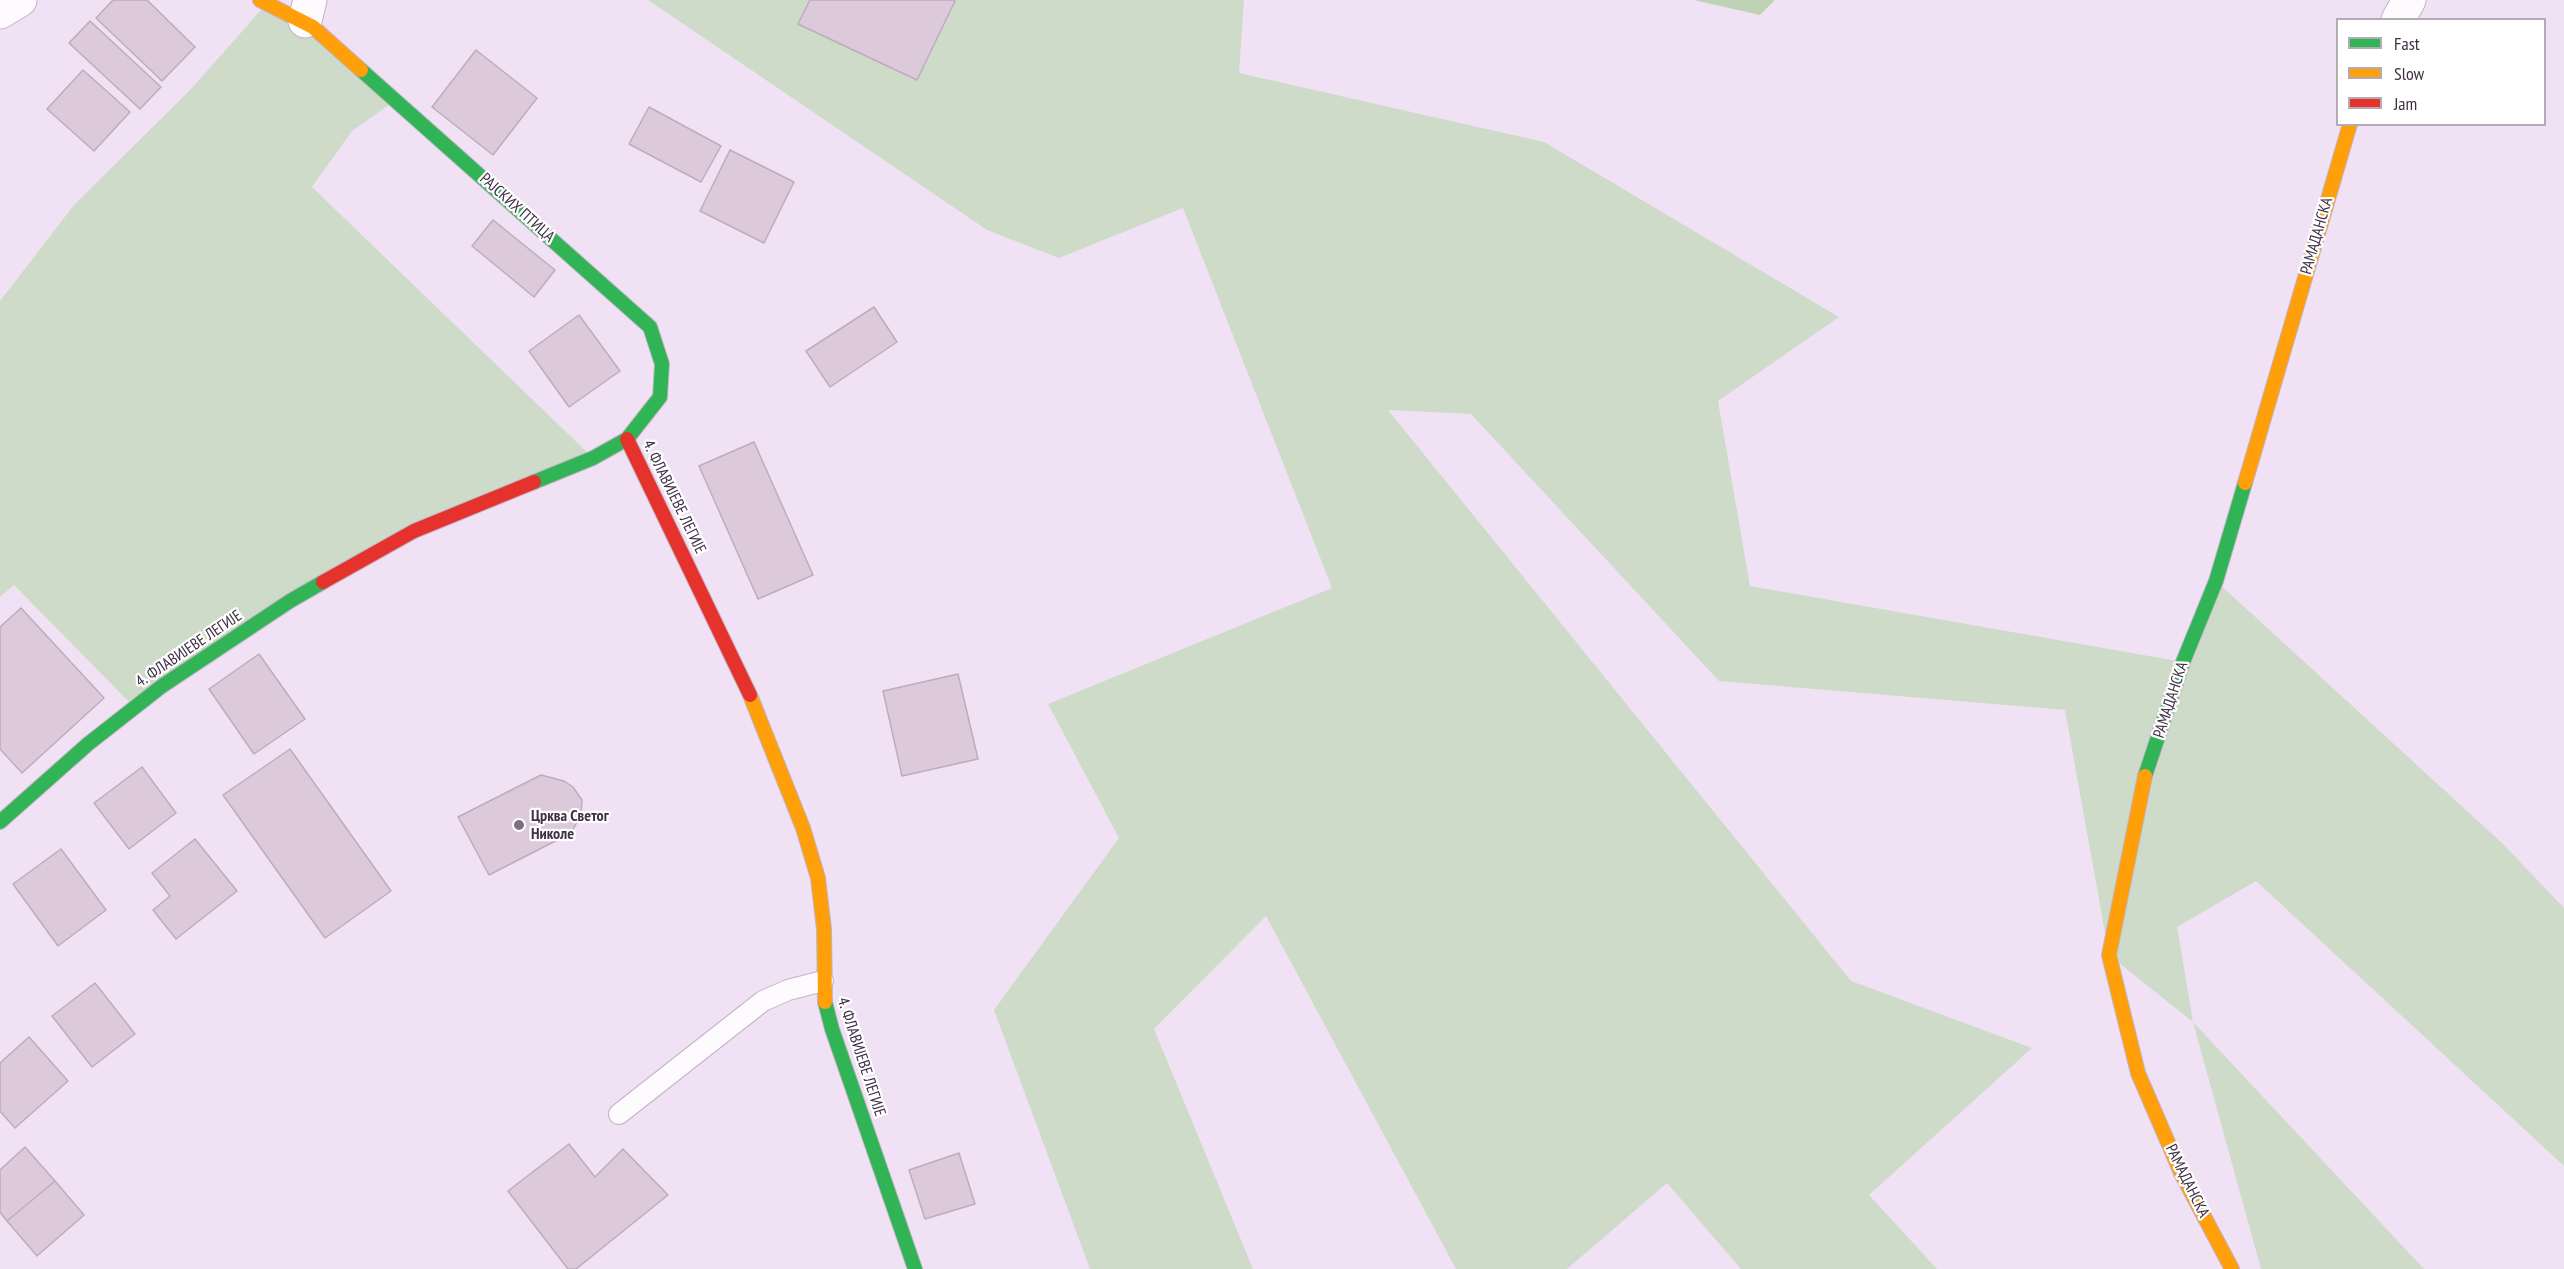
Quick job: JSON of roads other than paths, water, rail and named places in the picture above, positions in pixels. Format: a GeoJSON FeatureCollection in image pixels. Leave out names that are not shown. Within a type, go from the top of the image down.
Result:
{"type":"FeatureCollection","features":[{"type":"Feature","properties":{"kind":"street"},"geometry":{"type":"LineString","coordinates":[[0,12],[20,0]]}},
{"type":"Feature","properties":{"kind":"street","name":"РАЈСКИХ ПТИЦА"},"geometry":{"type":"LineString","coordinates":[[260,0],[308,11],[650,327],[662,364],[660,397],[627,439]]}},
{"type":"Feature","properties":{"kind":"street"},"geometry":{"type":"LineString","coordinates":[[2399,18],[2409,0]]}},
{"type":"Feature","properties":{"kind":"street","name":"РАМАДАНСКА"},"geometry":{"type":"LineString","coordinates":[[2232,1269],[2182,1175],[2138,1073],[2109,956],[2145,777],[2183,662],[2216,581],[2349,126]]}},
{"type":"Feature","properties":{"kind":"street","name":"4. ФЛАВИЈЕВЕ ЛЕГИЈЕ"},"geometry":{"type":"LineString","coordinates":[[0,822],[88,744],[162,686],[290,601],[414,531],[593,458],[627,439],[746,684],[803,828],[819,888],[824,929],[823,981],[832,1029],[915,1269]]}},
{"type":"Feature","properties":{"kind":"lane"},"geometry":{"type":"LineString","coordinates":[[619,1114],[763,1001],[788,990],[823,981]]}},
{"type":"Feature","properties":{"kind":"place","name":"Црква Светог Николе"},"geometry":{"type":"Point","coordinates":[519,825]}}]}
